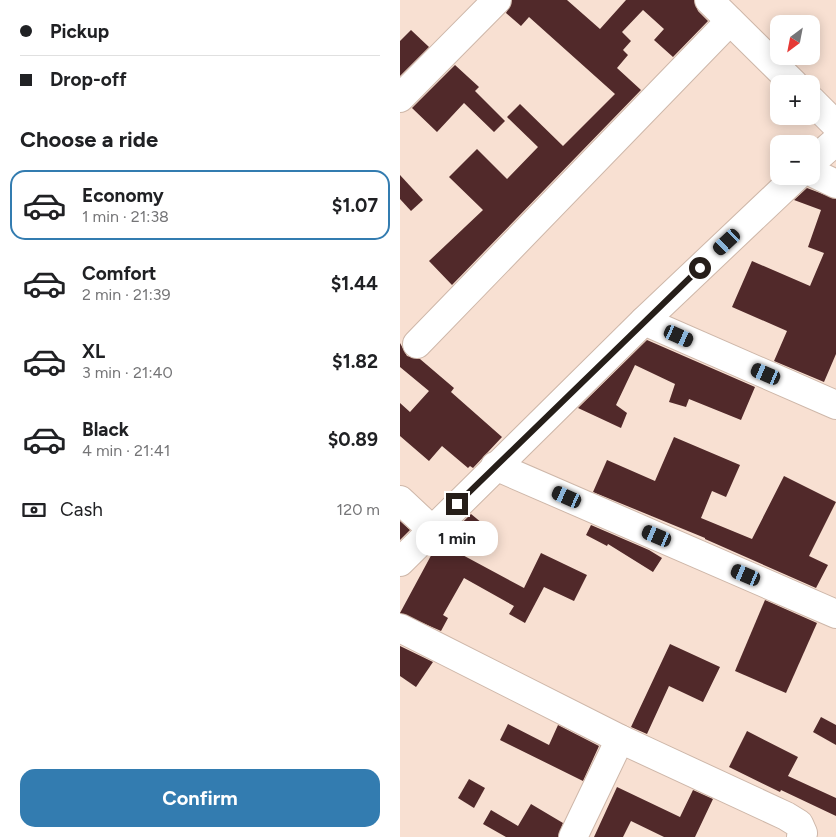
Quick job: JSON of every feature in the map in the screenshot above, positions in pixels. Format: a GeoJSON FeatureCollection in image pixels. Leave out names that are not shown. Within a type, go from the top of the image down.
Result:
{"type":"FeatureCollection","features":[{"type":"Feature","properties":{"kind":"street"},"geometry":{"type":"LineString","coordinates":[[400,98],[497,0]]}},
{"type":"Feature","properties":{"kind":"street"},"geometry":{"type":"LineString","coordinates":[[709,0],[785,75]]}},
{"type":"Feature","properties":{"kind":"street"},"geometry":{"type":"LineString","coordinates":[[417,344],[730,21]]}},
{"type":"Feature","properties":{"kind":"street"},"geometry":{"type":"LineString","coordinates":[[820,109],[836,125]]}},
{"type":"Feature","properties":{"kind":"street"},"geometry":{"type":"LineString","coordinates":[[820,155],[836,141]]}},
{"type":"Feature","properties":{"kind":"street"},"geometry":{"type":"LineString","coordinates":[[820,176],[836,184]]}},
{"type":"Feature","properties":{"kind":"street"},"geometry":{"type":"LineString","coordinates":[[400,562],[431,529],[644,321],[788,185]]}},
{"type":"Feature","properties":{"kind":"street"},"geometry":{"type":"LineString","coordinates":[[644,321],[836,405]]}},
{"type":"Feature","properties":{"kind":"street"},"geometry":{"type":"LineString","coordinates":[[495,466],[836,614]]}},
{"type":"Feature","properties":{"kind":"street"},"geometry":{"type":"LineString","coordinates":[[400,500],[431,529]]}},
{"type":"Feature","properties":{"kind":"street"},"geometry":{"type":"LineString","coordinates":[[400,628],[620,739],[786,816],[799,824],[803,833],[801,837]]}},
{"type":"Feature","properties":{"kind":"street"},"geometry":{"type":"LineString","coordinates":[[573,837],[620,739]]}},
{"type":"Feature","properties":{"kind":"building"},"geometry":{"type":"Polygon","coordinates":[[[512,0],[567,0],[600,29],[626,0],[694,0],[698,11],[708,21],[673,57],[654,40],[664,29],[643,10],[622,32],[631,41],[623,50],[628,55],[617,68],[641,90],[452,285],[429,261],[483,210],[449,177],[477,149],[507,179],[538,147],[507,117],[520,104],[563,146],[615,94],[529,17],[521,26],[506,13],[512,0]]]}},
{"type":"Feature","properties":{"kind":"building"},"geometry":{"type":"Polygon","coordinates":[[[411,30],[429,47],[400,76],[400,41],[411,30]]]}},
{"type":"Feature","properties":{"kind":"building"},"geometry":{"type":"Polygon","coordinates":[[[455,65],[479,87],[475,91],[505,121],[494,132],[464,103],[437,132],[412,108],[455,65]]]}},
{"type":"Feature","properties":{"kind":"building"},"geometry":{"type":"Polygon","coordinates":[[[400,175],[423,200],[411,211],[400,199],[400,175]]]}},
{"type":"Feature","properties":{"kind":"building"},"geometry":{"type":"Polygon","coordinates":[[[807,188],[836,199],[836,354],[824,382],[774,361],[787,331],[732,307],[752,261],[810,286],[824,253],[808,247],[821,210],[794,200],[807,188]]]}},
{"type":"Feature","properties":{"kind":"building"},"geometry":{"type":"Polygon","coordinates":[[[647,340],[755,387],[741,420],[689,399],[686,407],[669,402],[675,384],[635,365],[616,405],[627,413],[621,428],[578,408],[647,340]]]}},
{"type":"Feature","properties":{"kind":"building"},"geometry":{"type":"Polygon","coordinates":[[[400,343],[407,356],[420,359],[454,388],[451,392],[502,437],[473,468],[470,466],[468,468],[442,446],[429,461],[400,436],[400,403],[410,412],[429,391],[400,367],[400,343]]]}},
{"type":"Feature","properties":{"kind":"building"},"geometry":{"type":"Polygon","coordinates":[[[674,437],[740,465],[726,497],[712,491],[701,518],[752,539],[784,476],[836,502],[809,556],[828,565],[816,588],[705,538],[593,492],[607,460],[655,481],[674,437]]]}},
{"type":"Feature","properties":{"kind":"building"},"geometry":{"type":"Polygon","coordinates":[[[471,514],[482,523],[457,552],[524,588],[541,553],[587,575],[574,601],[544,587],[525,623],[509,614],[514,606],[464,578],[443,615],[448,618],[441,631],[400,613],[434,550],[471,514]]]}},
{"type":"Feature","properties":{"kind":"building"},"geometry":{"type":"Polygon","coordinates":[[[400,521],[410,530],[400,540],[400,521]]]}},
{"type":"Feature","properties":{"kind":"building"},"geometry":{"type":"Polygon","coordinates":[[[591,525],[649,550],[662,558],[653,572],[608,544],[607,546],[586,535],[591,525]]]}},
{"type":"Feature","properties":{"kind":"building"},"geometry":{"type":"Polygon","coordinates":[[[765,600],[817,623],[786,693],[735,671],[765,600]]]}},
{"type":"Feature","properties":{"kind":"building"},"geometry":{"type":"Polygon","coordinates":[[[670,644],[720,667],[703,702],[669,686],[647,734],[631,727],[670,644]]]}},
{"type":"Feature","properties":{"kind":"building"},"geometry":{"type":"Polygon","coordinates":[[[400,646],[433,662],[416,687],[400,676],[400,646]]]}},
{"type":"Feature","properties":{"kind":"building"},"geometry":{"type":"Polygon","coordinates":[[[821,717],[836,725],[836,745],[813,732],[821,717]]]}},
{"type":"Feature","properties":{"kind":"building"},"geometry":{"type":"Polygon","coordinates":[[[508,724],[549,745],[558,725],[599,746],[583,781],[500,740],[508,724]]]}},
{"type":"Feature","properties":{"kind":"building"},"geometry":{"type":"Polygon","coordinates":[[[747,731],[798,757],[788,776],[836,798],[836,816],[729,767],[747,731]]]}},
{"type":"Feature","properties":{"kind":"building"},"geometry":{"type":"Polygon","coordinates":[[[469,779],[485,788],[474,808],[458,798],[469,779]]]}},
{"type":"Feature","properties":{"kind":"building"},"geometry":{"type":"Polygon","coordinates":[[[617,787],[680,817],[693,790],[713,799],[695,837],[664,837],[631,821],[623,837],[594,837],[617,787]]]}},
{"type":"Feature","properties":{"kind":"building"},"geometry":{"type":"Polygon","coordinates":[[[531,804],[563,823],[558,837],[506,837],[483,824],[491,810],[518,826],[531,804]]]}},
{"type":"Feature","properties":{"kind":"route"},"geometry":{"type":"LineString","coordinates":[[457,504],[700,268]]}}]}
